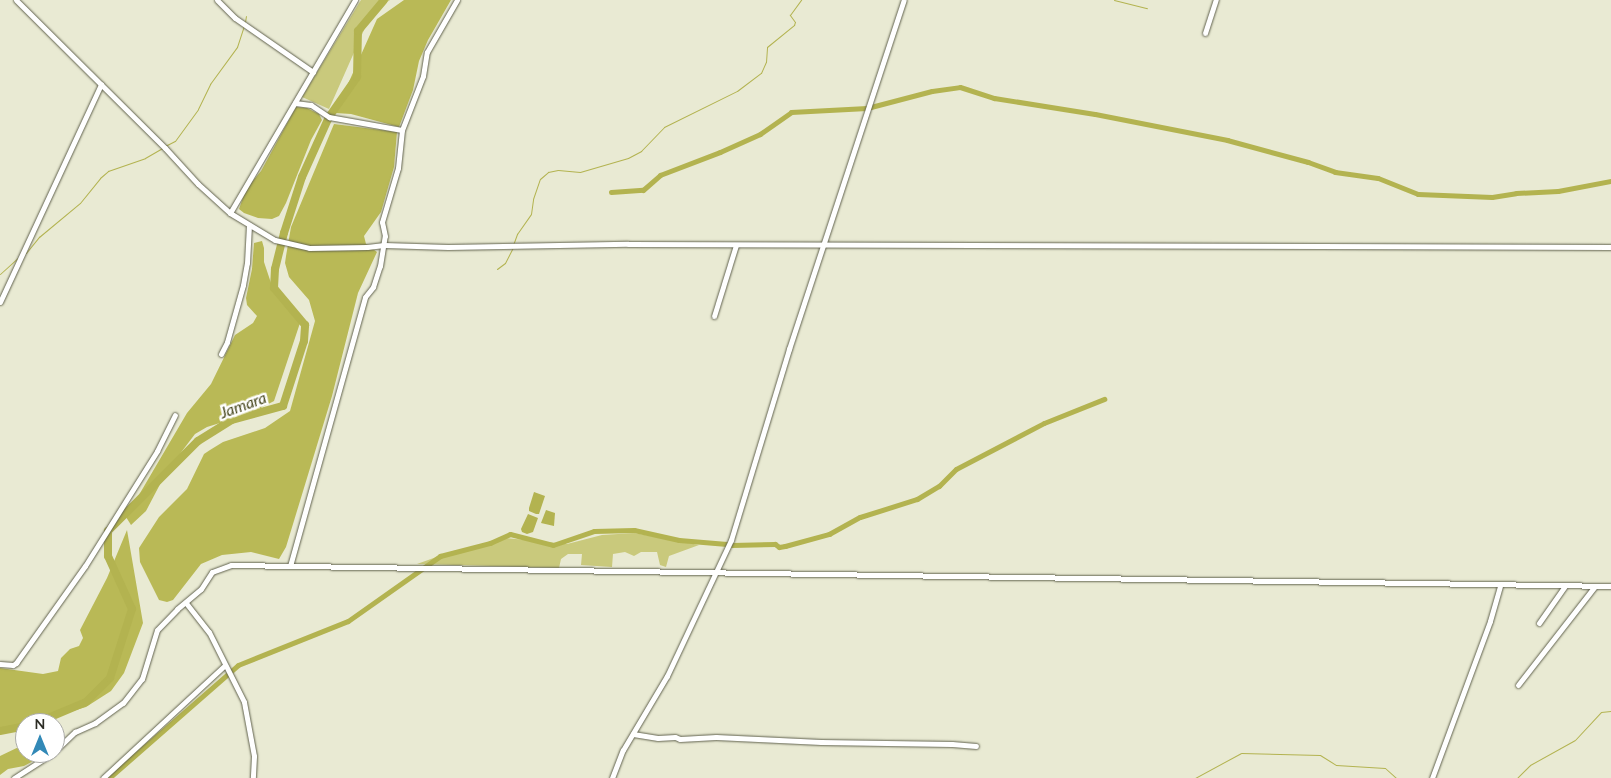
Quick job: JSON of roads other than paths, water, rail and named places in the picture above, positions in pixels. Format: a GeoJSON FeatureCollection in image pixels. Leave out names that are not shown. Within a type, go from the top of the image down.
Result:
{"type":"FeatureCollection","features":[{"type":"Feature","properties":{"kind":"street"},"geometry":{"type":"LineString","coordinates":[[16,0],[198,184],[230,213],[275,240],[308,248],[384,245],[448,247],[736,245],[1611,247]]}},
{"type":"Feature","properties":{"kind":"street"},"geometry":{"type":"LineString","coordinates":[[217,0],[235,18],[313,72]]}},
{"type":"Feature","properties":{"kind":"street"},"geometry":{"type":"LineString","coordinates":[[230,213],[355,0]]}},
{"type":"Feature","properties":{"kind":"street"},"geometry":{"type":"LineString","coordinates":[[290,566],[365,297],[372,287],[384,245],[385,236],[382,222],[398,168],[402,130],[423,76],[427,52],[458,0]]}},
{"type":"Feature","properties":{"kind":"street"},"geometry":{"type":"LineString","coordinates":[[612,778],[633,734],[667,676],[731,540],[789,349],[904,0]]}},
{"type":"Feature","properties":{"kind":"street"},"geometry":{"type":"LineString","coordinates":[[1205,33],[1216,0]]}},
{"type":"Feature","properties":{"kind":"street"},"geometry":{"type":"LineString","coordinates":[[0,302],[101,84]]}},
{"type":"Feature","properties":{"kind":"street"},"geometry":{"type":"LineString","coordinates":[[295,102],[311,105],[329,117],[402,130]]}},
{"type":"Feature","properties":{"kind":"street"},"geometry":{"type":"LineString","coordinates":[[221,354],[227,342],[243,285],[247,263],[249,225]]}},
{"type":"Feature","properties":{"kind":"street"},"geometry":{"type":"LineString","coordinates":[[714,316],[736,245]]}},
{"type":"Feature","properties":{"kind":"street"},"geometry":{"type":"LineString","coordinates":[[0,664],[13,665],[16,663],[85,566],[157,451],[175,415]]}},
{"type":"Feature","properties":{"kind":"street"},"geometry":{"type":"LineString","coordinates":[[65,742],[75,732],[95,723],[118,707],[131,694],[142,679],[157,630],[201,589],[212,572],[231,565],[1500,586],[1611,586]]}},
{"type":"Feature","properties":{"kind":"street"},"geometry":{"type":"LineString","coordinates":[[1432,778],[1490,621],[1500,586]]}},
{"type":"Feature","properties":{"kind":"street"},"geometry":{"type":"LineString","coordinates":[[1539,624],[1565,586]]}},
{"type":"Feature","properties":{"kind":"street"},"geometry":{"type":"LineString","coordinates":[[1518,685],[1595,586]]}},
{"type":"Feature","properties":{"kind":"street"},"geometry":{"type":"LineString","coordinates":[[186,603],[205,625],[242,697],[247,712],[254,756],[253,778]]}},
{"type":"Feature","properties":{"kind":"street"},"geometry":{"type":"LineString","coordinates":[[103,778],[225,665]]}},
{"type":"Feature","properties":{"kind":"street"},"geometry":{"type":"LineString","coordinates":[[633,734],[680,739],[716,737],[976,746]]}},
{"type":"Feature","properties":{"kind":"street"},"geometry":{"type":"LineString","coordinates":[[14,778],[37,763]]}},
{"type":"Feature","properties":{"kind":"waterway","name":"Jamara"},"geometry":{"type":"LineString","coordinates":[[60,713],[86,702],[110,678],[132,609],[108,556],[108,531],[198,441],[232,420],[283,406],[304,341],[305,325],[274,288],[275,269],[284,233],[302,177],[329,117],[357,77],[358,31],[384,0]]}},
{"type":"Feature","properties":{"kind":"waterway"},"geometry":{"type":"LineString","coordinates":[[513,245],[517,234],[531,214],[533,199],[540,179],[548,172],[558,170],[580,172],[628,158],[641,151],[664,127],[737,91],[761,73],[766,62],[767,47],[794,25],[795,22],[790,15],[801,0]]}},
{"type":"Feature","properties":{"kind":"waterway"},"geometry":{"type":"LineString","coordinates":[[1114,0],[1147,8]]}},
{"type":"Feature","properties":{"kind":"waterway"},"geometry":{"type":"LineString","coordinates":[[245,22],[246,16]]}},
{"type":"Feature","properties":{"kind":"waterway"},"geometry":{"type":"LineString","coordinates":[[165,146],[175,141],[198,109],[210,84],[237,47],[244,26]]}},
{"type":"Feature","properties":{"kind":"waterway"},"geometry":{"type":"LineString","coordinates":[[611,192],[643,190],[660,175],[760,134],[791,112],[867,108],[932,91],[960,87],[994,98],[1095,114],[1227,140],[1308,162],[1335,172],[1378,178],[1418,194],[1492,197],[1516,193],[1558,191],[1611,181]]}},
{"type":"Feature","properties":{"kind":"waterway"},"geometry":{"type":"LineString","coordinates":[[26,253],[39,237],[80,203],[108,171],[145,158],[162,148]]}},
{"type":"Feature","properties":{"kind":"waterway"},"geometry":{"type":"LineString","coordinates":[[497,269],[505,263],[512,249]]}},
{"type":"Feature","properties":{"kind":"waterway"},"geometry":{"type":"LineString","coordinates":[[0,274],[18,258]]}},
{"type":"Feature","properties":{"kind":"waterway"},"geometry":{"type":"LineString","coordinates":[[732,545],[775,544],[779,547],[829,534],[860,517],[917,499],[939,486],[956,469],[1044,423],[1104,399]]}},
{"type":"Feature","properties":{"kind":"waterway"},"geometry":{"type":"LineString","coordinates":[[109,778],[238,665],[348,621],[440,556],[490,543],[510,534],[553,545],[594,531],[634,530],[679,540],[727,544]]}},
{"type":"Feature","properties":{"kind":"waterway"},"geometry":{"type":"LineString","coordinates":[[1517,778],[1530,765],[1575,740],[1601,712],[1611,711]]}},
{"type":"Feature","properties":{"kind":"waterway","name":"Jamara"},"geometry":{"type":"LineString","coordinates":[[0,731],[15,728]]}},
{"type":"Feature","properties":{"kind":"waterway"},"geometry":{"type":"LineString","coordinates":[[1195,778],[1241,753],[1320,755],[1336,765],[1385,768],[1396,778]]}}]}
